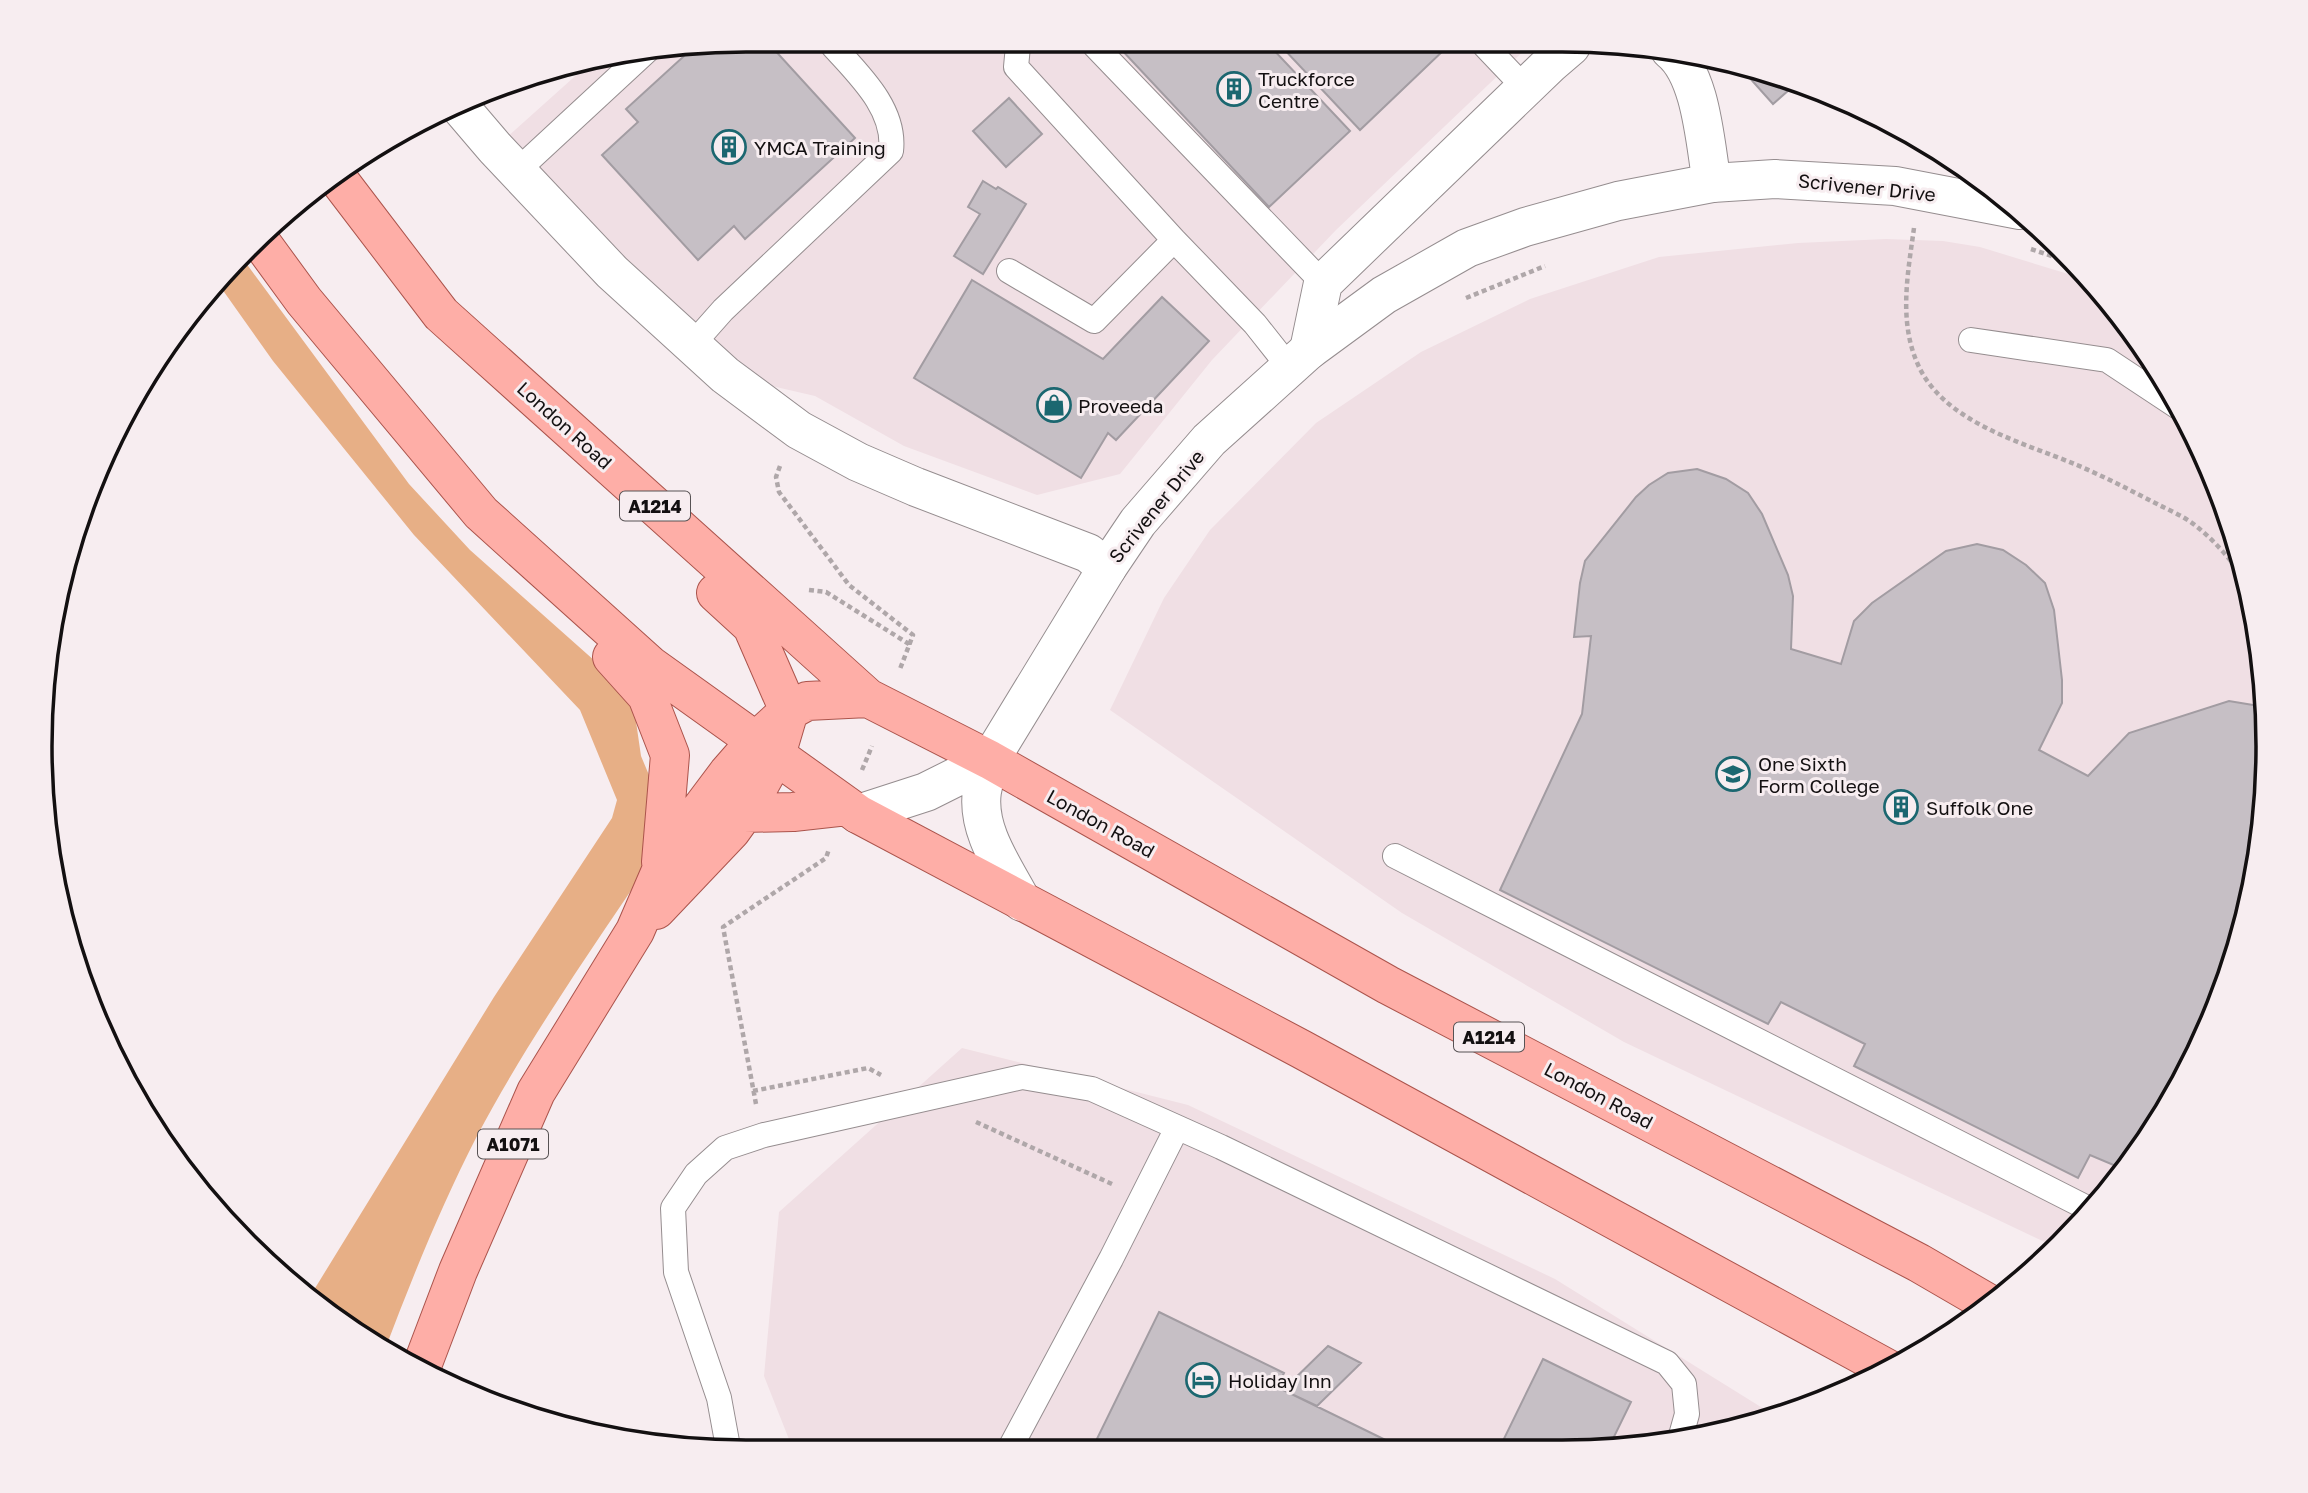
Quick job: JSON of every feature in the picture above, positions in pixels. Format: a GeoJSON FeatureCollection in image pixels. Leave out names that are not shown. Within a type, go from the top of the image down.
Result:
{"type":"FeatureCollection","features":[{"type":"Feature","properties":{"kind":"main road","name":"London Road"},"geometry":{"type":"LineString","coordinates":[[341,183],[441,314],[761,601],[878,702],[990,760],[1388,985],[1919,1263],[1981,1299]]}},
{"type":"Feature","properties":{"kind":"main road"},"geometry":{"type":"LineString","coordinates":[[265,248],[304,301],[484,515],[647,696],[670,755],[660,873]]}},
{"type":"Feature","properties":{"kind":"main road"},"geometry":{"type":"LineString","coordinates":[[441,314],[527,418],[752,626],[789,711]]}},
{"type":"Feature","properties":{"kind":"main road"},"geometry":{"type":"LineString","coordinates":[[484,515],[650,666],[852,810],[1325,1062],[1878,1364]]}},
{"type":"Feature","properties":{"kind":"main road"},"geometry":{"type":"LineString","coordinates":[[635,932],[731,831],[744,813],[766,748],[789,711],[807,701],[878,702]]}},
{"type":"Feature","properties":{"kind":"main road","name":"A1071"},"geometry":{"type":"LineString","coordinates":[[424,1361],[458,1270],[536,1093],[635,932],[660,873],[685,829],[728,773],[766,748]]}},
{"type":"Feature","properties":{"kind":"main road"},"geometry":{"type":"LineString","coordinates":[[744,813],[852,810]]}},
{"type":"Feature","properties":{"kind":"street"},"geometry":{"type":"LineString","coordinates":[[1299,358],[1323,283],[1564,52]]}},
{"type":"Feature","properties":{"kind":"street"},"geometry":{"type":"LineString","coordinates":[[1680,63],[1696,94],[1712,183]]}},
{"type":"Feature","properties":{"kind":"street"},"geometry":{"type":"LineString","coordinates":[[465,112],[612,272],[725,375],[799,430],[858,462],[904,482],[1088,553],[1107,568]]}},
{"type":"Feature","properties":{"kind":"street","name":"Scrivener Drive"},"geometry":{"type":"LineString","coordinates":[[1022,902],[990,842],[984,822],[981,794],[990,760],[1138,522],[1209,440],[1299,358],[1384,295],[1467,248],[1525,227],[1618,201],[1712,183],[1775,179],[1895,186],[1980,201],[2022,229]]}},
{"type":"Feature","properties":{"kind":"street"},"geometry":{"type":"LineString","coordinates":[[852,810],[926,792],[990,760]]}},
{"type":"Feature","properties":{"kind":"lane"},"geometry":{"type":"LineString","coordinates":[[692,345],[723,310],[891,151],[893,136],[885,113],[875,96],[839,52]]}},
{"type":"Feature","properties":{"kind":"lane"},"geometry":{"type":"LineString","coordinates":[[1017,52],[1016,66],[1174,240],[1255,324],[1299,358]]}},
{"type":"Feature","properties":{"kind":"lane"},"geometry":{"type":"LineString","coordinates":[[1101,52],[1323,283]]}},
{"type":"Feature","properties":{"kind":"lane"},"geometry":{"type":"LineString","coordinates":[[1491,52],[1525,88]]}},
{"type":"Feature","properties":{"kind":"lane"},"geometry":{"type":"LineString","coordinates":[[517,171],[635,62]]}},
{"type":"Feature","properties":{"kind":"lane"},"geometry":{"type":"LineString","coordinates":[[1009,271],[1094,321],[1174,240]]}},
{"type":"Feature","properties":{"kind":"lane"},"geometry":{"type":"LineString","coordinates":[[1971,340],[2107,360],[2160,395]]}},
{"type":"Feature","properties":{"kind":"lane"},"geometry":{"type":"LineString","coordinates":[[1395,856],[2082,1205]]}},
{"type":"Feature","properties":{"kind":"lane"},"geometry":{"type":"LineString","coordinates":[[727,1440],[719,1398],[677,1272],[673,1208],[696,1174],[725,1148],[764,1135],[1022,1077],[1092,1089],[1667,1363],[1685,1384],[1687,1414],[1683,1430]]}},
{"type":"Feature","properties":{"kind":"lane"},"geometry":{"type":"LineString","coordinates":[[1014,1440],[1177,1128]]}},
{"type":"Feature","properties":{"kind":"path"},"geometry":{"type":"LineString","coordinates":[[1914,224],[1905,300],[1907,325],[1916,361],[1937,393],[1955,408],[2002,436],[2079,466],[2195,525],[2230,560]]}},
{"type":"Feature","properties":{"kind":"path"},"geometry":{"type":"LineString","coordinates":[[1464,299],[1552,263]]}},
{"type":"Feature","properties":{"kind":"path"},"geometry":{"type":"LineString","coordinates":[[764,1135],[753,1091],[723,927],[826,858],[852,810],[878,702],[913,635],[849,584],[779,492],[776,477],[799,430]]}},
{"type":"Feature","properties":{"kind":"path"},"geometry":{"type":"LineString","coordinates":[[761,601],[803,589],[826,593],[909,644]]}},
{"type":"Feature","properties":{"kind":"shaded area"},"geometry":{"type":"Polygon","coordinates":[[[746,52],[1523,52],[1336,230],[1212,360],[1120,474],[1037,495],[904,446],[815,396],[725,375],[495,148],[578,73],[656,58],[746,52]]]}},
{"type":"Feature","properties":{"kind":"shaded area","name":"One Sixth Form College"},"geometry":{"type":"Polygon","coordinates":[[[1886,239],[1943,241],[1980,247],[2069,274],[2112,324],[2163,400],[2203,481],[2232,567],[2250,656],[2256,746],[2250,837],[2232,926],[2203,1012],[2163,1094],[2112,1169],[2046,1243],[1624,1042],[1402,913],[1110,710],[1164,598],[1210,530],[1316,423],[1421,352],[1530,299],[1659,257],[1798,243],[1886,239]]]}},
{"type":"Feature","properties":{"kind":"shaded area"},"geometry":{"type":"Polygon","coordinates":[[[247,265],[409,484],[470,550],[632,694],[641,756],[654,787],[663,843],[543,1024],[477,1136],[427,1242],[388,1341],[314,1289],[494,997],[612,818],[617,800],[580,710],[414,535],[273,361],[223,291],[247,265]]]}},
{"type":"Feature","properties":{"kind":"shaded area"},"geometry":{"type":"Polygon","coordinates":[[[962,1048],[1188,1105],[1555,1279],[1765,1410],[1697,1427],[1607,1439],[789,1440],[764,1376],[779,1212],[962,1048]]]}},
{"type":"Feature","properties":{"kind":"building","name":"YMCA Training"},"geometry":{"type":"Polygon","coordinates":[[[776,52],[855,138],[745,239],[734,226],[698,260],[602,155],[638,122],[626,109],[685,55],[776,52]]]}},
{"type":"Feature","properties":{"kind":"building","name":"Truckforce Centre"},"geometry":{"type":"Polygon","coordinates":[[[1124,52],[1276,52],[1350,131],[1269,207],[1124,52]]]}},
{"type":"Feature","properties":{"kind":"building"},"geometry":{"type":"Polygon","coordinates":[[[1287,52],[1442,52],[1360,130],[1287,52]]]}},
{"type":"Feature","properties":{"kind":"building"},"geometry":{"type":"Polygon","coordinates":[[[1750,79],[1789,90],[1773,104],[1750,79]]]}},
{"type":"Feature","properties":{"kind":"building"},"geometry":{"type":"Polygon","coordinates":[[[1009,98],[1042,134],[1006,167],[973,131],[1009,98]]]}},
{"type":"Feature","properties":{"kind":"building"},"geometry":{"type":"Polygon","coordinates":[[[983,181],[1026,204],[983,274],[954,256],[980,214],[968,207],[983,181]]]}},
{"type":"Feature","properties":{"kind":"building","name":"Proveeda"},"geometry":{"type":"Polygon","coordinates":[[[972,280],[1103,359],[1162,297],[1209,341],[1116,440],[1108,433],[1081,478],[914,378],[972,280]]]}},
{"type":"Feature","properties":{"kind":"building","name":"Suffolk One"},"geometry":{"type":"Polygon","coordinates":[[[1697,469],[1726,479],[1748,493],[1762,514],[1788,575],[1793,596],[1791,649],[1841,664],[1854,621],[1872,603],[1946,551],[1977,544],[2003,550],[2026,565],[2045,583],[2054,610],[2062,680],[2062,703],[2039,750],[2088,776],[2129,733],[2229,701],[2254,705],[2256,746],[2250,837],[2232,926],[2219,970],[2203,1012],[2163,1094],[2115,1165],[2090,1155],[2078,1178],[1854,1066],[1865,1044],[1781,1002],[1768,1024],[1500,890],[1582,714],[1591,636],[1574,637],[1585,561],[1636,497],[1668,473],[1697,469]]]}},
{"type":"Feature","properties":{"kind":"building","name":"Holiday Inn"},"geometry":{"type":"Polygon","coordinates":[[[1159,1312],[1284,1373],[1277,1387],[1386,1440],[1096,1440],[1159,1312]]]}},
{"type":"Feature","properties":{"kind":"building"},"geometry":{"type":"Polygon","coordinates":[[[1328,1346],[1361,1363],[1317,1406],[1283,1390],[1328,1346]]]}},
{"type":"Feature","properties":{"kind":"building"},"geometry":{"type":"Polygon","coordinates":[[[1543,1359],[1631,1402],[1613,1438],[1503,1440],[1543,1359]]]}},
{"type":"Feature","properties":{"kind":"place","name":"Truckforce Centre"},"geometry":{"type":"Point","coordinates":[1234,89]}},
{"type":"Feature","properties":{"kind":"place","name":"YMCA Training"},"geometry":{"type":"Point","coordinates":[729,147]}},
{"type":"Feature","properties":{"kind":"place","name":"Proveeda"},"geometry":{"type":"Point","coordinates":[1054,405]}},
{"type":"Feature","properties":{"kind":"place","name":"One Sixth Form College"},"geometry":{"type":"Point","coordinates":[1733,774]}},
{"type":"Feature","properties":{"kind":"place","name":"Suffolk One"},"geometry":{"type":"Point","coordinates":[1901,807]}},
{"type":"Feature","properties":{"kind":"place","name":"Holiday Inn"},"geometry":{"type":"Point","coordinates":[1203,1380]}}]}
